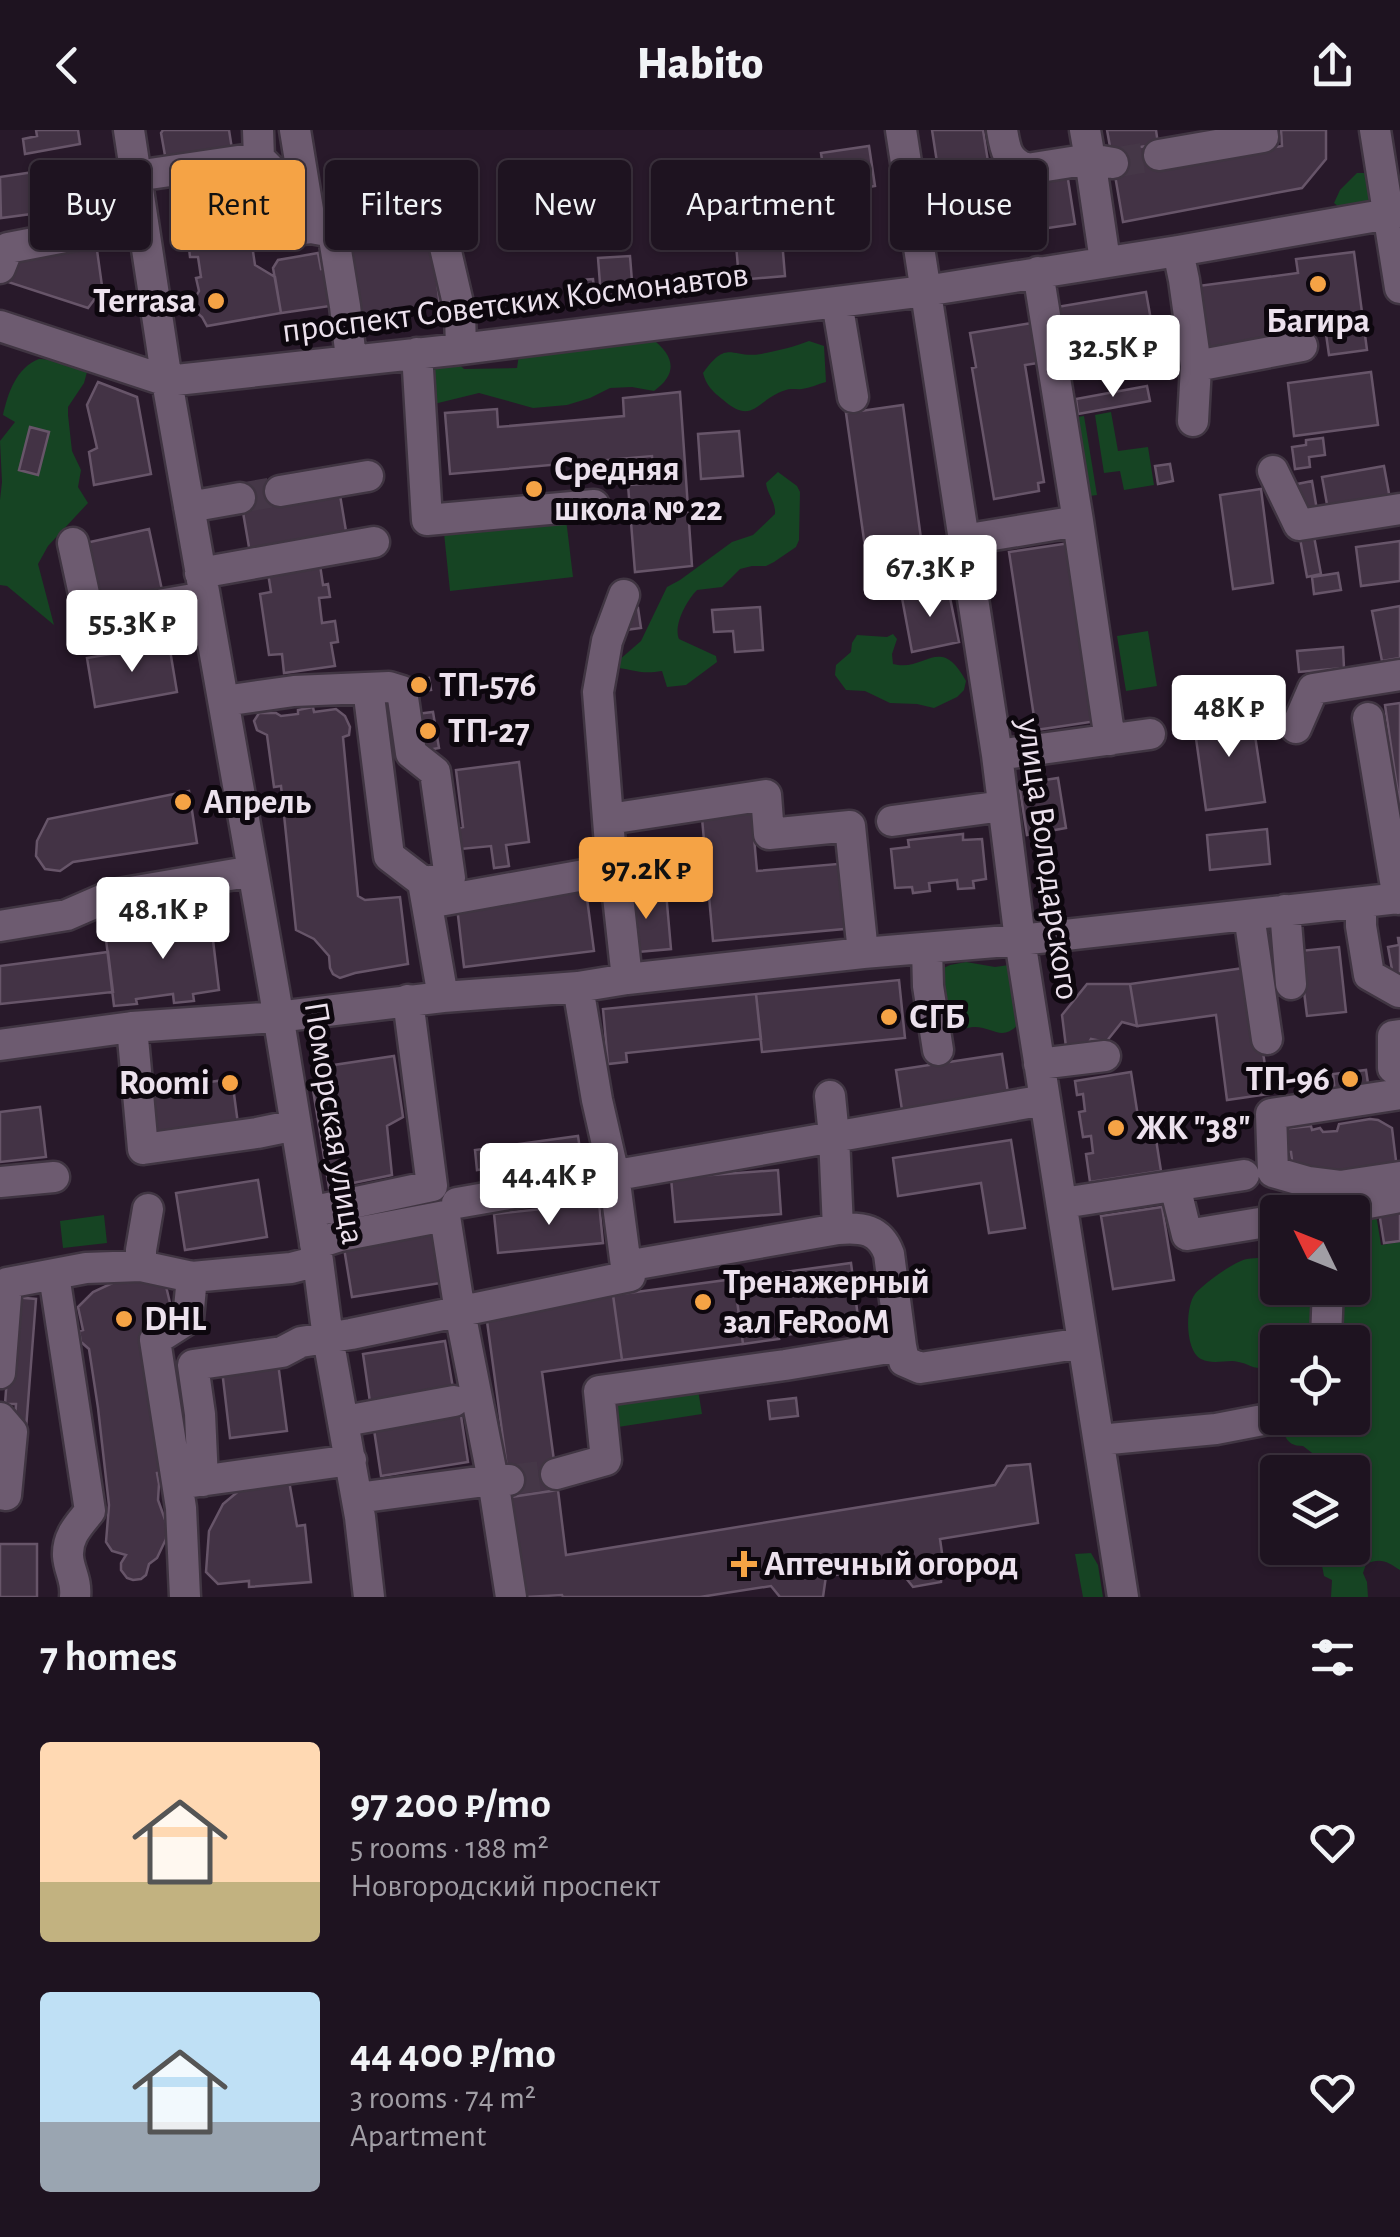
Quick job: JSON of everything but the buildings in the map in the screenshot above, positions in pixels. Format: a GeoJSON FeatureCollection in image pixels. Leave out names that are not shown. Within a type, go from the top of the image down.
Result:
{"type":"FeatureCollection","features":[{"type":"Feature","properties":{"kind":"street","name":"Поморская улица"},"geometry":{"type":"LineString","coordinates":[[129,130],[134,160]]}},
{"type":"Feature","properties":{"kind":"street"},"geometry":{"type":"LineString","coordinates":[[294,130],[346,306],[351,359]]}},
{"type":"Feature","properties":{"kind":"street","name":"улица Володарского"},"geometry":{"type":"LineString","coordinates":[[902,130],[997,755],[1020,940],[1124,1597]]}},
{"type":"Feature","properties":{"kind":"street"},"geometry":{"type":"LineString","coordinates":[[1002,130],[1008,156],[1027,168],[1096,151],[1105,262]]}},
{"type":"Feature","properties":{"kind":"street"},"geometry":{"type":"LineString","coordinates":[[1175,145],[1263,137],[1262,130]]}},
{"type":"Feature","properties":{"kind":"street"},"geometry":{"type":"LineString","coordinates":[[1375,130],[1394,213],[1400,288]]}},
{"type":"Feature","properties":{"kind":"street"},"geometry":{"type":"LineString","coordinates":[[151,172],[258,144],[268,168],[276,224],[284,231],[438,217],[460,312],[461,349]]}},
{"type":"Feature","properties":{"kind":"street","name":"проспект Советских Космонавтов"},"geometry":{"type":"LineString","coordinates":[[0,326],[168,381],[925,291],[1394,213]]}},
{"type":"Feature","properties":{"kind":"street"},"geometry":{"type":"LineString","coordinates":[[0,268],[8,248],[30,244]]}},
{"type":"Feature","properties":{"kind":"street","name":"Поморская улица"},"geometry":{"type":"LineString","coordinates":[[147,250],[317,1252],[370,1597]]}},
{"type":"Feature","properties":{"kind":"street"},"geometry":{"type":"LineString","coordinates":[[1178,251],[1196,366],[1193,421]]}},
{"type":"Feature","properties":{"kind":"street"},"geometry":{"type":"LineString","coordinates":[[1038,272],[1110,740]]}},
{"type":"Feature","properties":{"kind":"street"},"geometry":{"type":"LineString","coordinates":[[836,302],[852,396]]}},
{"type":"Feature","properties":{"kind":"street"},"geometry":{"type":"LineString","coordinates":[[1196,366],[1302,346]]}},
{"type":"Feature","properties":{"kind":"street"},"geometry":{"type":"LineString","coordinates":[[417,353],[427,520],[594,505]]}},
{"type":"Feature","properties":{"kind":"street"},"geometry":{"type":"LineString","coordinates":[[1273,471],[1299,524],[1400,509]]}},
{"type":"Feature","properties":{"kind":"street"},"geometry":{"type":"LineString","coordinates":[[280,491],[368,476]]}},
{"type":"Feature","properties":{"kind":"street"},"geometry":{"type":"LineString","coordinates":[[189,507],[240,498]]}},
{"type":"Feature","properties":{"kind":"street"},"geometry":{"type":"LineString","coordinates":[[963,540],[1078,522]]}},
{"type":"Feature","properties":{"kind":"street"},"geometry":{"type":"LineString","coordinates":[[73,544],[89,617],[374,542]]}},
{"type":"Feature","properties":{"kind":"street"},"geometry":{"type":"LineString","coordinates":[[624,595],[606,640],[598,692],[612,870],[627,979]]}},
{"type":"Feature","properties":{"kind":"street"},"geometry":{"type":"LineString","coordinates":[[1296,728],[1313,689],[1400,675]]}},
{"type":"Feature","properties":{"kind":"street"},"geometry":{"type":"LineString","coordinates":[[224,702],[294,691],[389,687],[402,690],[411,753],[436,772],[450,878],[426,892]]}},
{"type":"Feature","properties":{"kind":"street"},"geometry":{"type":"LineString","coordinates":[[368,688],[389,856],[426,892],[443,997]]}},
{"type":"Feature","properties":{"kind":"street"},"geometry":{"type":"LineString","coordinates":[[0,1045],[132,1027],[578,986],[1399,898],[1368,718]]}},
{"type":"Feature","properties":{"kind":"street"},"geometry":{"type":"LineString","coordinates":[[997,755],[1150,734]]}},
{"type":"Feature","properties":{"kind":"street"},"geometry":{"type":"LineString","coordinates":[[610,819],[766,795],[768,834],[850,826],[863,953]]}},
{"type":"Feature","properties":{"kind":"street"},"geometry":{"type":"LineString","coordinates":[[892,820],[1003,806]]}},
{"type":"Feature","properties":{"kind":"street"},"geometry":{"type":"LineString","coordinates":[[426,892],[612,870]]}},
{"type":"Feature","properties":{"kind":"street"},"geometry":{"type":"LineString","coordinates":[[0,926],[67,915],[112,896],[253,871]]}},
{"type":"Feature","properties":{"kind":"street"},"geometry":{"type":"LineString","coordinates":[[1361,903],[1369,975],[1399,992]]}},
{"type":"Feature","properties":{"kind":"street"},"geometry":{"type":"LineString","coordinates":[[1285,910],[1291,984]]}},
{"type":"Feature","properties":{"kind":"street"},"geometry":{"type":"LineString","coordinates":[[1249,915],[1267,1039]]}},
{"type":"Feature","properties":{"kind":"street"},"geometry":{"type":"LineString","coordinates":[[927,948],[928,986],[938,1050]]}},
{"type":"Feature","properties":{"kind":"street"},"geometry":{"type":"LineString","coordinates":[[185,1597],[181,1508],[190,1482],[200,1414],[193,1365],[282,1352],[302,1342],[630,1276],[578,986]]}},
{"type":"Feature","properties":{"kind":"street"},"geometry":{"type":"LineString","coordinates":[[310,1212],[432,1186],[408,1000]]}},
{"type":"Feature","properties":{"kind":"street"},"geometry":{"type":"LineString","coordinates":[[132,1027],[143,1149],[296,1125]]}},
{"type":"Feature","properties":{"kind":"street"},"geometry":{"type":"LineString","coordinates":[[1400,1035],[1393,1036],[1396,1081],[1271,1114],[1273,1172],[1340,1186],[1400,1177]]}},
{"type":"Feature","properties":{"kind":"street"},"geometry":{"type":"LineString","coordinates":[[1039,1064],[1104,1056]]}},
{"type":"Feature","properties":{"kind":"street"},"geometry":{"type":"LineString","coordinates":[[830,1096],[838,1229]]}},
{"type":"Feature","properties":{"kind":"street"},"geometry":{"type":"LineString","coordinates":[[457,1203],[1045,1100]]}},
{"type":"Feature","properties":{"kind":"street"},"geometry":{"type":"LineString","coordinates":[[1063,1203],[1244,1175]]}},
{"type":"Feature","properties":{"kind":"street"},"geometry":{"type":"LineString","coordinates":[[0,1182],[54,1176]]}},
{"type":"Feature","properties":{"kind":"street"},"geometry":{"type":"LineString","coordinates":[[1175,1186],[1188,1236],[1260,1223]]}},
{"type":"Feature","properties":{"kind":"street"},"geometry":{"type":"LineString","coordinates":[[1370,1203],[1400,1197]]}},
{"type":"Feature","properties":{"kind":"street"},"geometry":{"type":"LineString","coordinates":[[141,1266],[148,1209]]}},
{"type":"Feature","properties":{"kind":"street"},"geometry":{"type":"LineString","coordinates":[[1,1358],[7,1283],[86,1268],[141,1266],[192,1277],[290,1268],[340,1236],[445,1216],[460,1312],[501,1480],[510,1597]]}},
{"type":"Feature","properties":{"kind":"street"},"geometry":{"type":"LineString","coordinates":[[626,1266],[859,1228],[875,1232],[885,1242],[900,1346],[904,1361],[910,1366],[920,1368],[1083,1342]]}},
{"type":"Feature","properties":{"kind":"street"},"geometry":{"type":"LineString","coordinates":[[54,1275],[90,1511],[71,1533],[68,1556],[76,1597]]}},
{"type":"Feature","properties":{"kind":"street"},"geometry":{"type":"LineString","coordinates":[[190,1482],[155,1340],[188,1319],[192,1277]]}},
{"type":"Feature","properties":{"kind":"street"},"geometry":{"type":"LineString","coordinates":[[556,1474],[606,1460],[598,1391],[900,1346]]}},
{"type":"Feature","properties":{"kind":"street"},"geometry":{"type":"LineString","coordinates":[[344,1420],[454,1402]]}},
{"type":"Feature","properties":{"kind":"street"},"geometry":{"type":"LineString","coordinates":[[0,1418],[12,1432],[6,1494],[0,1494]]}},
{"type":"Feature","properties":{"kind":"street"},"geometry":{"type":"LineString","coordinates":[[1098,1440],[1216,1429],[1260,1421]]}},
{"type":"Feature","properties":{"kind":"street"},"geometry":{"type":"LineString","coordinates":[[190,1482],[351,1460]]}},
{"type":"Feature","properties":{"kind":"street"},"geometry":{"type":"LineString","coordinates":[[357,1498],[501,1480]]}},
{"type":"Feature","properties":{"kind":"green space"},"geometry":{"type":"Polygon","coordinates":[[[1357,173],[1369,176],[1373,194],[1355,208],[1339,207],[1334,203],[1340,190],[1357,173]]]}},
{"type":"Feature","properties":{"kind":"green space"},"geometry":{"type":"Polygon","coordinates":[[[651,338],[665,351],[670,364],[667,378],[654,391],[610,388],[567,405],[533,408],[479,393],[434,404],[405,390],[401,380],[405,369],[446,352],[464,369],[517,368],[520,348],[651,338]]]}},
{"type":"Feature","properties":{"kind":"green space"},"geometry":{"type":"Polygon","coordinates":[[[809,341],[824,346],[826,382],[786,390],[748,411],[722,399],[704,377],[711,362],[724,353],[761,354],[809,341]]]}},
{"type":"Feature","properties":{"kind":"green space"},"geometry":{"type":"Polygon","coordinates":[[[39,359],[87,372],[68,407],[68,415],[72,451],[81,470],[78,487],[88,503],[48,546],[38,564],[54,625],[7,586],[0,585],[0,441],[15,422],[3,415],[19,375],[39,359]]]}},
{"type":"Feature","properties":{"kind":"green space"},"geometry":{"type":"Polygon","coordinates":[[[1111,412],[1118,451],[1148,447],[1154,485],[1124,490],[1120,471],[1104,473],[1095,415],[1111,412]]]}},
{"type":"Feature","properties":{"kind":"green space"},"geometry":{"type":"Polygon","coordinates":[[[1084,416],[1097,495],[1082,497],[1070,418],[1084,416]]]}},
{"type":"Feature","properties":{"kind":"green space"},"geometry":{"type":"Polygon","coordinates":[[[778,472],[800,492],[796,547],[766,566],[740,569],[722,587],[697,590],[679,620],[679,639],[716,656],[717,662],[686,685],[667,687],[662,671],[611,667],[641,641],[667,587],[732,542],[753,535],[775,514],[766,483],[778,472]]]}},
{"type":"Feature","properties":{"kind":"green space"},"geometry":{"type":"Polygon","coordinates":[[[566,519],[573,577],[450,591],[444,533],[566,519]]]}},
{"type":"Feature","properties":{"kind":"green space"},"geometry":{"type":"Polygon","coordinates":[[[1148,631],[1157,686],[1126,691],[1117,636],[1148,631]]]}},
{"type":"Feature","properties":{"kind":"green space"},"geometry":{"type":"Polygon","coordinates":[[[893,634],[897,639],[893,664],[948,659],[966,681],[964,690],[934,708],[890,703],[865,691],[846,690],[835,675],[836,665],[851,652],[857,635],[893,634]]]}},
{"type":"Feature","properties":{"kind":"green space"},"geometry":{"type":"Polygon","coordinates":[[[966,962],[995,967],[1016,964],[1021,1022],[1008,1032],[973,1027],[948,1033],[935,972],[966,962]]]}},
{"type":"Feature","properties":{"kind":"green space"},"geometry":{"type":"Polygon","coordinates":[[[1375,1208],[1381,1245],[1400,1242],[1400,1570],[1384,1561],[1370,1562],[1370,1455],[1315,1455],[1291,1443],[1284,1435],[1370,1435],[1370,1325],[1260,1325],[1257,1368],[1239,1362],[1201,1359],[1189,1338],[1188,1318],[1195,1294],[1227,1268],[1247,1259],[1260,1258],[1260,1305],[1370,1305],[1370,1210],[1375,1208]]]}},
{"type":"Feature","properties":{"kind":"green space"},"geometry":{"type":"Polygon","coordinates":[[[104,1215],[107,1243],[63,1248],[60,1221],[104,1215]]]}},
{"type":"Feature","properties":{"kind":"green space"},"geometry":{"type":"Polygon","coordinates":[[[698,1390],[702,1414],[618,1427],[614,1402],[698,1390]]]}},
{"type":"Feature","properties":{"kind":"green space"},"geometry":{"type":"Polygon","coordinates":[[[1091,1553],[1098,1565],[1103,1597],[1083,1597],[1075,1554],[1091,1553]]]}},
{"type":"Feature","properties":{"kind":"green space"},"geometry":{"type":"Polygon","coordinates":[[[1322,1565],[1366,1565],[1363,1573],[1368,1597],[1331,1597],[1332,1580],[1324,1576],[1322,1565]]]}},
{"type":"Feature","properties":{"kind":"tunnel"},"geometry":{"type":"LineString","coordinates":[[1113,163],[1159,155]]}},
{"type":"Feature","properties":{"kind":"tunnel"},"geometry":{"type":"LineString","coordinates":[[240,498],[280,491]]}},
{"type":"Feature","properties":{"kind":"tunnel"},"geometry":{"type":"LineString","coordinates":[[509,1480],[556,1474]]}},
{"type":"Feature","properties":{"kind":"place","name":"Багира"},"geometry":{"type":"Point","coordinates":[1318,284]}},
{"type":"Feature","properties":{"kind":"place","name":"Terrasa"},"geometry":{"type":"Point","coordinates":[216,301]}},
{"type":"Feature","properties":{"kind":"place","name":"Средняя школа № 22"},"geometry":{"type":"Point","coordinates":[534,489]}},
{"type":"Feature","properties":{"kind":"place","name":"ТП-576"},"geometry":{"type":"Point","coordinates":[419,685]}},
{"type":"Feature","properties":{"kind":"place","name":"ТП-27"},"geometry":{"type":"Point","coordinates":[428,731]}},
{"type":"Feature","properties":{"kind":"place","name":"Апрель"},"geometry":{"type":"Point","coordinates":[183,802]}},
{"type":"Feature","properties":{"kind":"place","name":"СГБ"},"geometry":{"type":"Point","coordinates":[889,1017]}},
{"type":"Feature","properties":{"kind":"place","name":"ТП-96"},"geometry":{"type":"Point","coordinates":[1350,1079]}},
{"type":"Feature","properties":{"kind":"place","name":"Roomi"},"geometry":{"type":"Point","coordinates":[230,1083]}},
{"type":"Feature","properties":{"kind":"place","name":"ЖК \"38\""},"geometry":{"type":"Point","coordinates":[1116,1128]}},
{"type":"Feature","properties":{"kind":"place","name":"Тренажерный зал FeRooM"},"geometry":{"type":"Point","coordinates":[703,1302]}},
{"type":"Feature","properties":{"kind":"place","name":"DHL"},"geometry":{"type":"Point","coordinates":[124,1319]}},
{"type":"Feature","properties":{"kind":"place","name":"Аптечный огород"},"geometry":{"type":"Point","coordinates":[744,1564]}}]}
